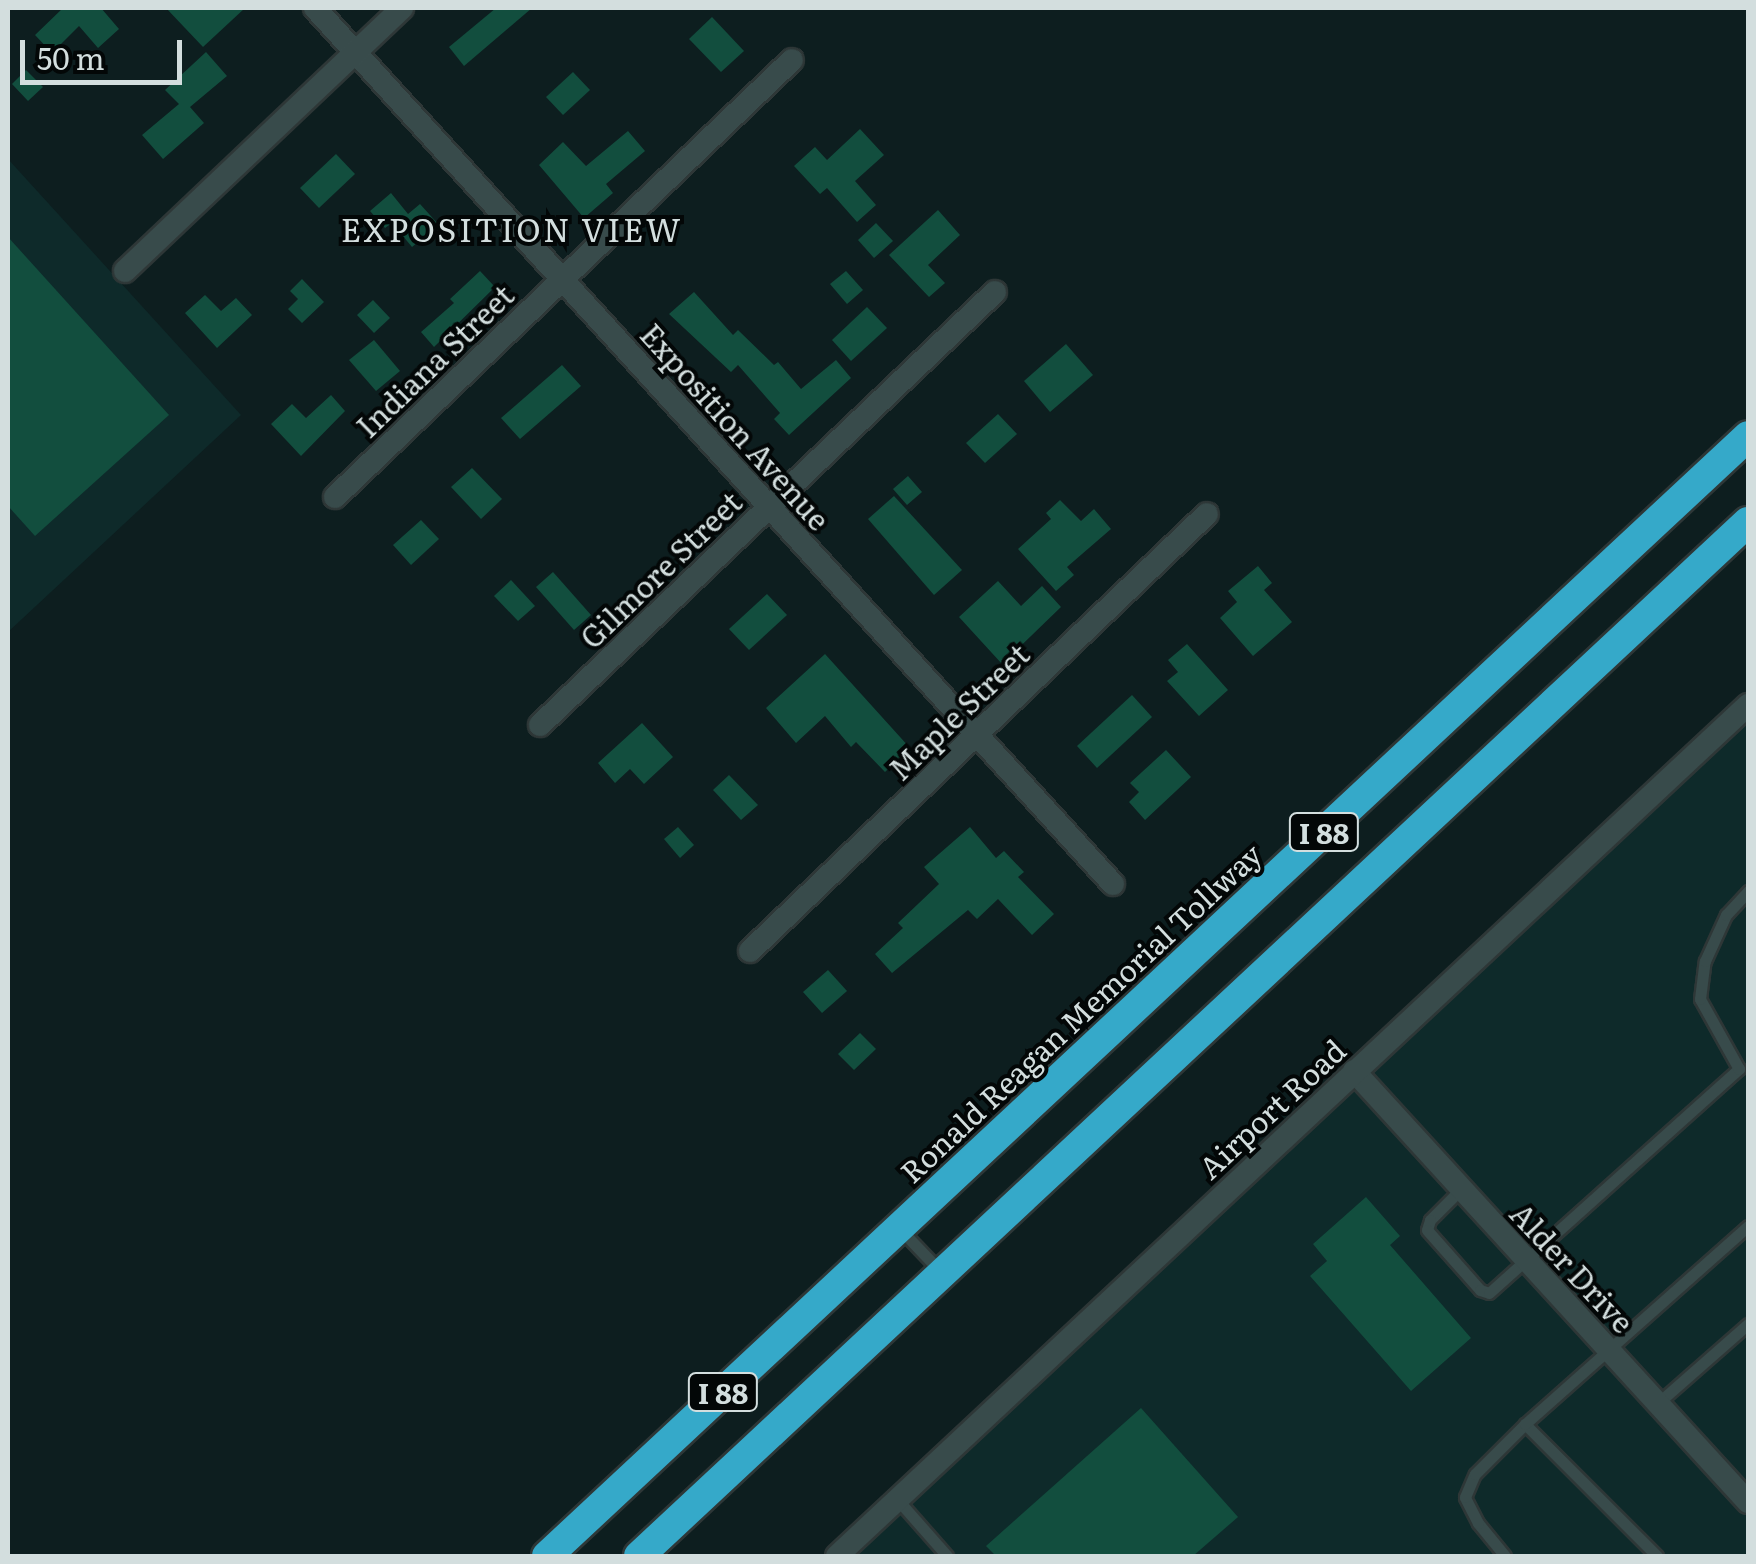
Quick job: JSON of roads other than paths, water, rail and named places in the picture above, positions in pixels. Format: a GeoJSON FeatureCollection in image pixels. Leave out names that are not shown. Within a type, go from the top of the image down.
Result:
{"type":"FeatureCollection","features":[{"type":"Feature","properties":{"kind":"highway","name":"Ronald Reagan Memorial Tollway"},"geometry":{"type":"LineString","coordinates":[[547,1556],[1748,436]]}},
{"type":"Feature","properties":{"kind":"highway","name":"I 88"},"geometry":{"type":"LineString","coordinates":[[640,1556],[1748,522]]}},
{"type":"Feature","properties":{"kind":"street","name":"Exposition Avenue"},"geometry":{"type":"LineString","coordinates":[[316,8],[1113,884]]}},
{"type":"Feature","properties":{"kind":"street"},"geometry":{"type":"LineString","coordinates":[[126,271],[402,8]]}},
{"type":"Feature","properties":{"kind":"street","name":"Indiana Street"},"geometry":{"type":"LineString","coordinates":[[334,497],[792,60]]}},
{"type":"Feature","properties":{"kind":"street","name":"Gilmore Street"},"geometry":{"type":"LineString","coordinates":[[540,725],[995,292]]}},
{"type":"Feature","properties":{"kind":"street","name":"Maple Street"},"geometry":{"type":"LineString","coordinates":[[750,951],[1208,514]]}},
{"type":"Feature","properties":{"kind":"street","name":"Airport Road"},"geometry":{"type":"LineString","coordinates":[[840,1555],[1748,705]]}},
{"type":"Feature","properties":{"kind":"street","name":"Alder Drive"},"geometry":{"type":"LineString","coordinates":[[1354,1071],[1748,1502]]}},
{"type":"Feature","properties":{"kind":"lane"},"geometry":{"type":"LineString","coordinates":[[1748,891],[1726,915],[1719,930],[1705,962],[1700,999],[1748,1079]]}},
{"type":"Feature","properties":{"kind":"lane"},"geometry":{"type":"LineString","coordinates":[[1461,1189],[1430,1220],[1430,1238],[1480,1290],[1490,1293],[1739,1069]]}},
{"type":"Feature","properties":{"kind":"lane"},"geometry":{"type":"LineString","coordinates":[[1505,1556],[1478,1523],[1465,1497],[1476,1474],[1525,1424],[1611,1352],[1748,1226]]}},
{"type":"Feature","properties":{"kind":"lane"},"geometry":{"type":"LineString","coordinates":[[899,1228],[942,1274]]}},
{"type":"Feature","properties":{"kind":"lane"},"geometry":{"type":"LineString","coordinates":[[1658,1403],[1748,1324]]}},
{"type":"Feature","properties":{"kind":"lane"},"geometry":{"type":"LineString","coordinates":[[1525,1424],[1657,1556]]}},
{"type":"Feature","properties":{"kind":"lane"},"geometry":{"type":"LineString","coordinates":[[897,1499],[947,1556]]}},
{"type":"Feature","properties":{"kind":"district","name":"EXPOSITION VIEW"},"geometry":{"type":"Point","coordinates":[512,228]}}]}
